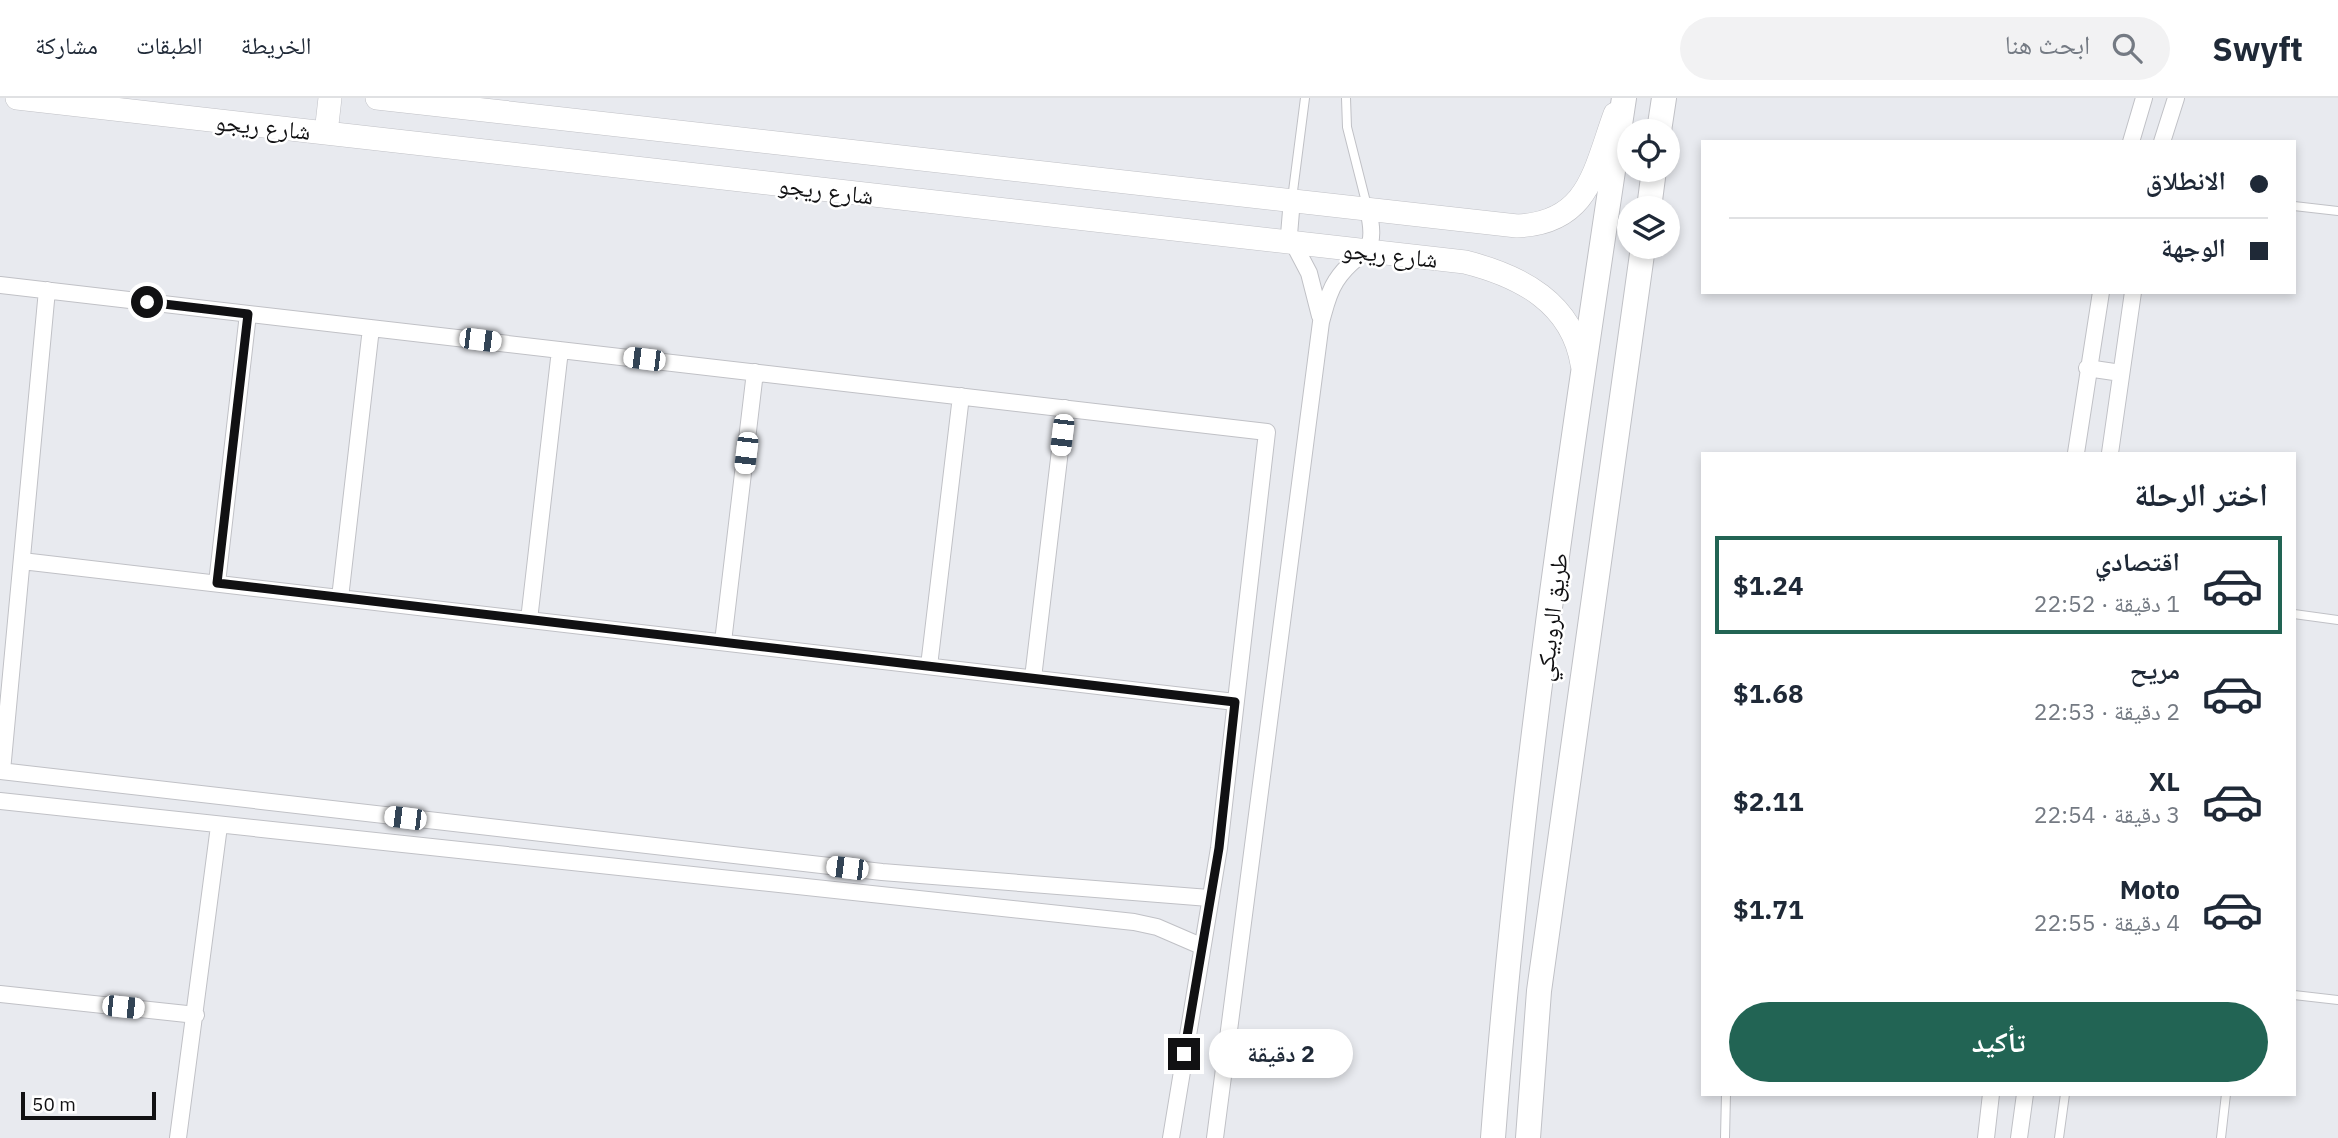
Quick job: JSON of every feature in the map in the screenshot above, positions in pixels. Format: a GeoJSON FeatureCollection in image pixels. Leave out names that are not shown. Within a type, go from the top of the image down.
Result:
{"type":"FeatureCollection","features":[{"type":"Feature","properties":{"kind":"main road","name":"شارع ريجو"},"geometry":{"type":"LineString","coordinates":[[17,98],[1465,262],[1500,271],[1531,288],[1558,311],[1578,340],[1583,369]]}},
{"type":"Feature","properties":{"kind":"main road"},"geometry":{"type":"LineString","coordinates":[[326,133],[330,98]]}},
{"type":"Feature","properties":{"kind":"main road","name":"شارع ريجو"},"geometry":{"type":"LineString","coordinates":[[377,98],[1517,226],[1553,221],[1574,207],[1588,187],[1623,98]]}},
{"type":"Feature","properties":{"kind":"main road","name":"طريق الروبيكي"},"geometry":{"type":"LineString","coordinates":[[1493,1138],[1505,978],[1583,369],[1623,98]]}},
{"type":"Feature","properties":{"kind":"main road"},"geometry":{"type":"LineString","coordinates":[[1661,119],[1664,98]]}},
{"type":"Feature","properties":{"kind":"main road","name":"طريق الروبيكي"},"geometry":{"type":"LineString","coordinates":[[1528,1138],[1539,991],[1641,259]]}},
{"type":"Feature","properties":{"kind":"street"},"geometry":{"type":"LineString","coordinates":[[2131,140],[2144,98]]}},
{"type":"Feature","properties":{"kind":"street"},"geometry":{"type":"LineString","coordinates":[[2163,140],[2176,98]]}},
{"type":"Feature","properties":{"kind":"street"},"geometry":{"type":"LineString","coordinates":[[1292,199],[1288,227],[1292,243],[1315,288],[1321,322]]}},
{"type":"Feature","properties":{"kind":"street"},"geometry":{"type":"LineString","coordinates":[[1215,1138],[1321,322],[1336,281],[1345,269],[1367,251],[1373,234],[1368,209]]}},
{"type":"Feature","properties":{"kind":"street"},"geometry":{"type":"LineString","coordinates":[[0,285],[1267,432],[1219,848],[1171,1138]]}},
{"type":"Feature","properties":{"kind":"street"},"geometry":{"type":"LineString","coordinates":[[47,290],[1,771],[882,872],[1209,898]]}},
{"type":"Feature","properties":{"kind":"street"},"geometry":{"type":"LineString","coordinates":[[2076,452],[2087,368],[2101,294]]}},
{"type":"Feature","properties":{"kind":"street"},"geometry":{"type":"LineString","coordinates":[[2110,452],[2133,294]]}},
{"type":"Feature","properties":{"kind":"street"},"geometry":{"type":"LineString","coordinates":[[217,583],[248,314]]}},
{"type":"Feature","properties":{"kind":"street"},"geometry":{"type":"LineString","coordinates":[[340,598],[371,328]]}},
{"type":"Feature","properties":{"kind":"street"},"geometry":{"type":"LineString","coordinates":[[529,620],[561,350]]}},
{"type":"Feature","properties":{"kind":"street"},"geometry":{"type":"LineString","coordinates":[[2087,368],[2121,373]]}},
{"type":"Feature","properties":{"kind":"street"},"geometry":{"type":"LineString","coordinates":[[723,642],[755,372]]}},
{"type":"Feature","properties":{"kind":"street"},"geometry":{"type":"LineString","coordinates":[[929,666],[961,396]]}},
{"type":"Feature","properties":{"kind":"street"},"geometry":{"type":"LineString","coordinates":[[1033,678],[1065,408]]}},
{"type":"Feature","properties":{"kind":"street"},"geometry":{"type":"LineString","coordinates":[[22,561],[1235,702]]}},
{"type":"Feature","properties":{"kind":"street"},"geometry":{"type":"LineString","coordinates":[[0,801],[1134,922],[1157,927],[1201,946]]}},
{"type":"Feature","properties":{"kind":"street"},"geometry":{"type":"LineString","coordinates":[[178,1138],[219,826]]}},
{"type":"Feature","properties":{"kind":"street"},"geometry":{"type":"LineString","coordinates":[[724,879],[725,854]]}},
{"type":"Feature","properties":{"kind":"street"},"geometry":{"type":"LineString","coordinates":[[0,994],[196,1015]]}},
{"type":"Feature","properties":{"kind":"street"},"geometry":{"type":"LineString","coordinates":[[1986,1138],[1991,1096]]}},
{"type":"Feature","properties":{"kind":"street"},"geometry":{"type":"LineString","coordinates":[[2019,1138],[2025,1096]]}},
{"type":"Feature","properties":{"kind":"lane"},"geometry":{"type":"LineString","coordinates":[[1292,199],[1306,98]]}},
{"type":"Feature","properties":{"kind":"lane"},"geometry":{"type":"LineString","coordinates":[[1346,98],[1347,127],[1368,209]]}},
{"type":"Feature","properties":{"kind":"lane"},"geometry":{"type":"LineString","coordinates":[[2296,206],[2338,211]]}},
{"type":"Feature","properties":{"kind":"lane"},"geometry":{"type":"LineString","coordinates":[[2296,614],[2338,620]]}},
{"type":"Feature","properties":{"kind":"lane"},"geometry":{"type":"LineString","coordinates":[[2296,995],[2338,1000]]}},
{"type":"Feature","properties":{"kind":"lane"},"geometry":{"type":"LineString","coordinates":[[1725,1138],[1726,1096]]}},
{"type":"Feature","properties":{"kind":"lane"},"geometry":{"type":"LineString","coordinates":[[2059,1138],[2065,1096]]}},
{"type":"Feature","properties":{"kind":"lane"},"geometry":{"type":"LineString","coordinates":[[2221,1138],[2226,1096]]}},
{"type":"Feature","properties":{"kind":"route"},"geometry":{"type":"LineString","coordinates":[[147,302],[248,314],[217,583],[1235,702],[1219,848],[1184,1054]]}}]}
